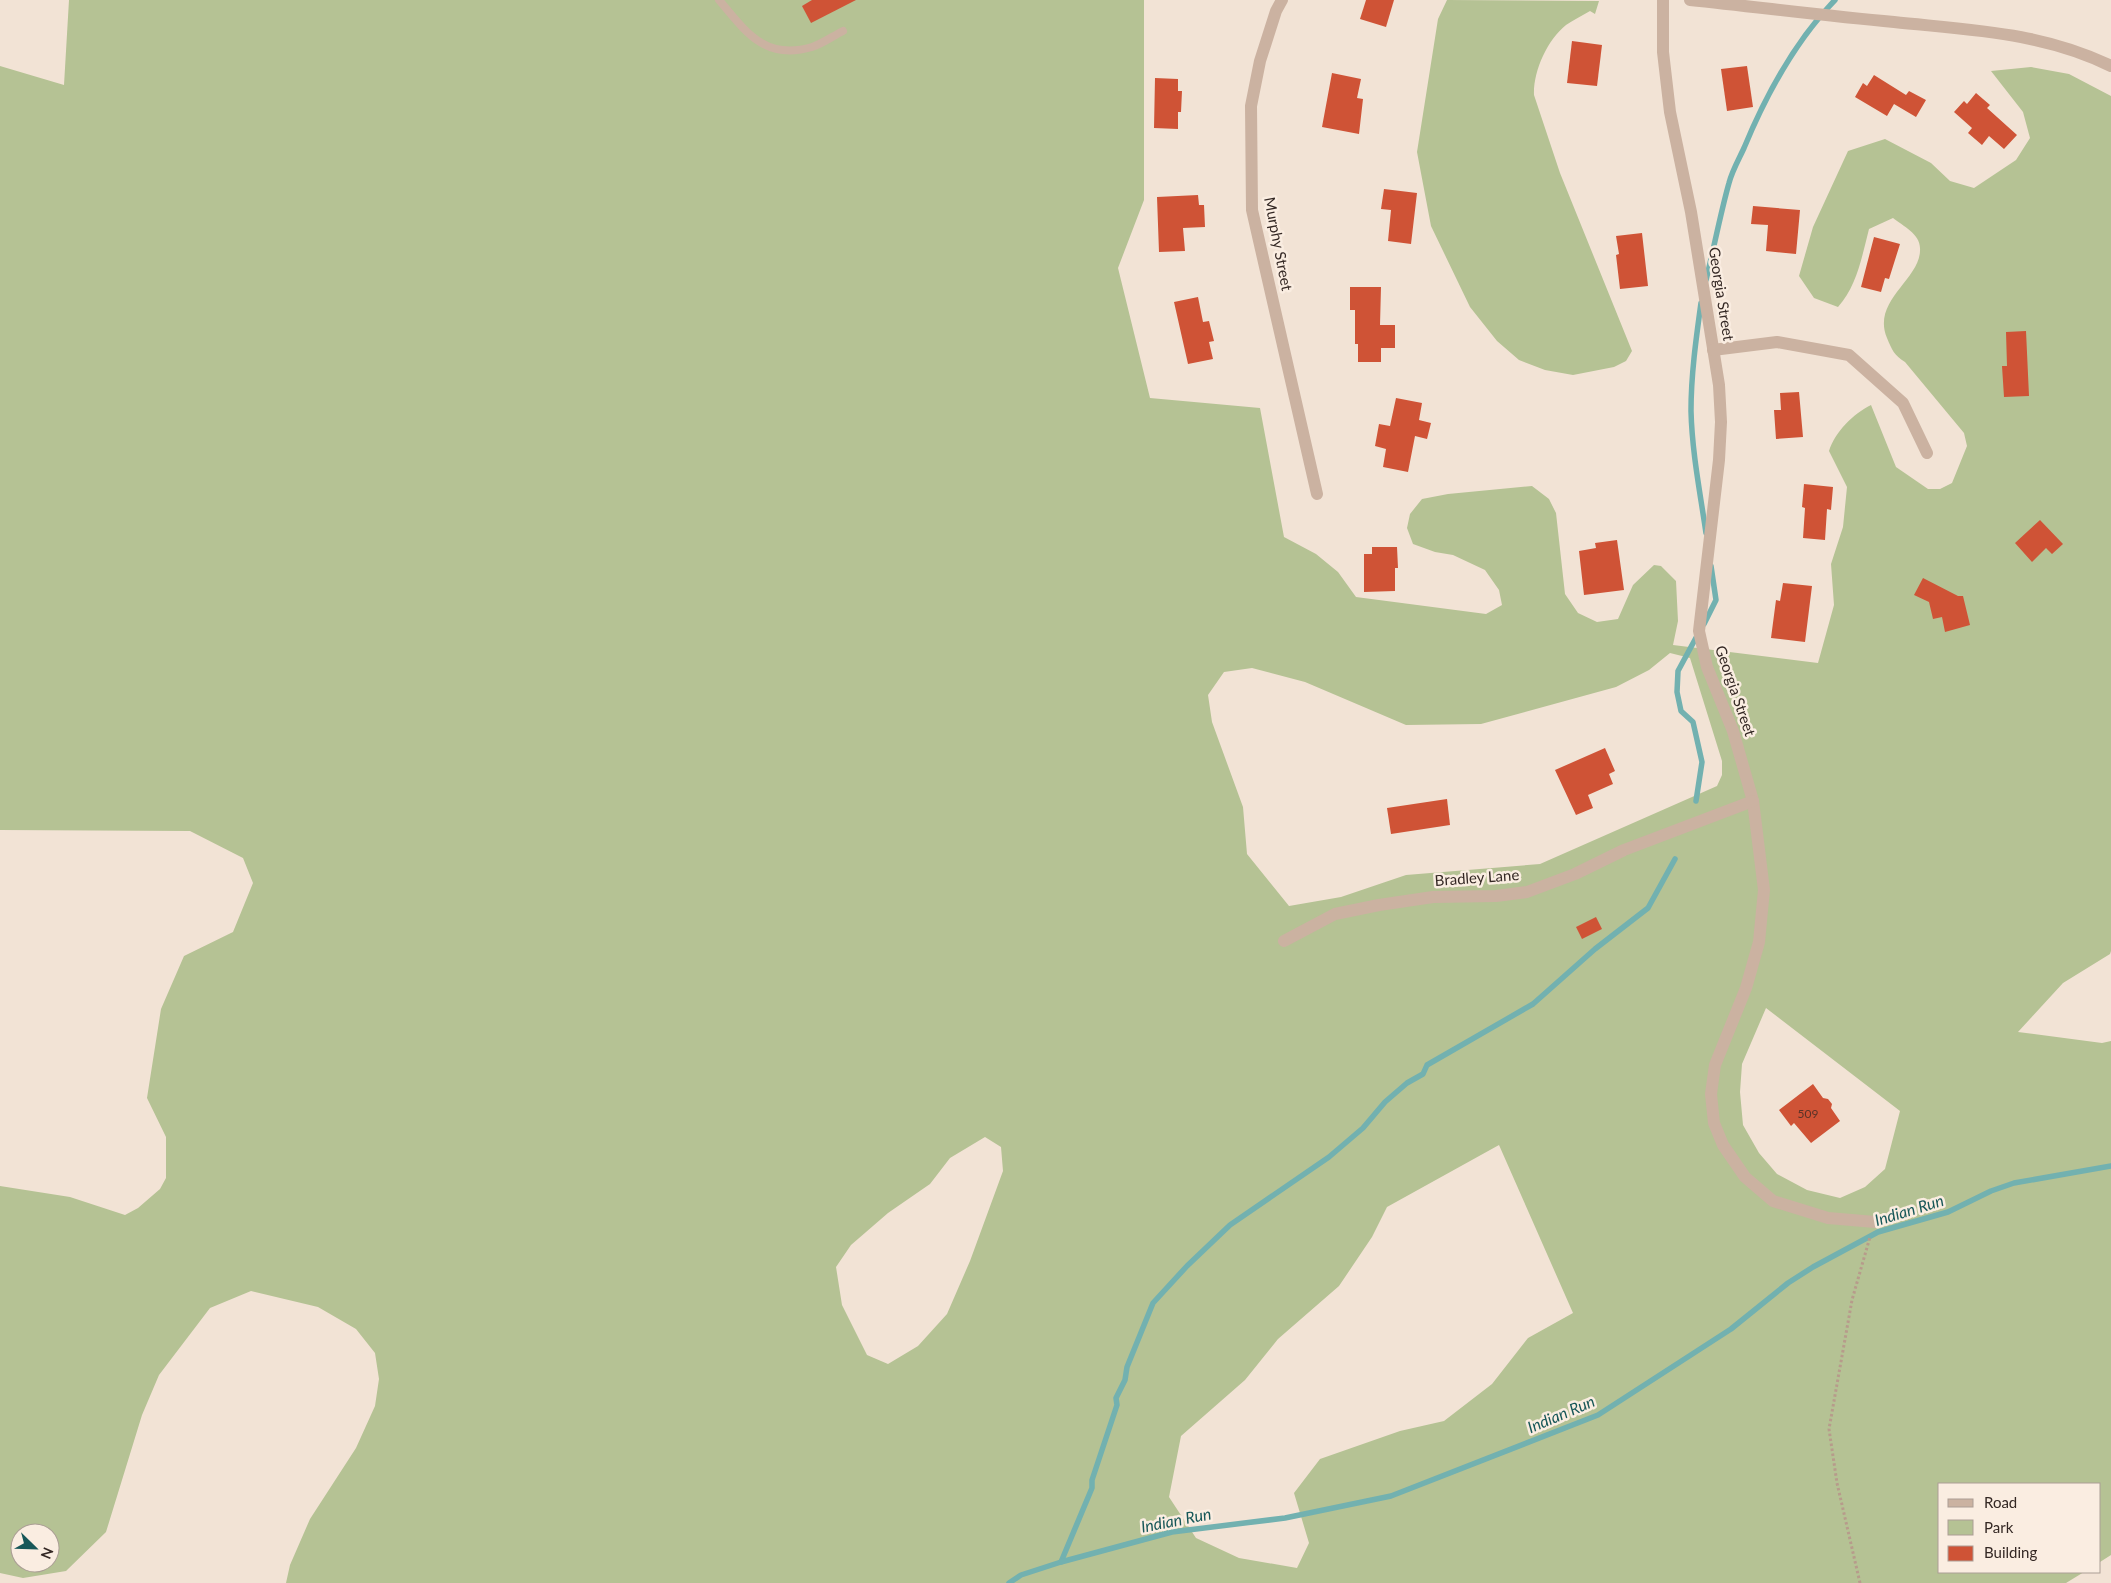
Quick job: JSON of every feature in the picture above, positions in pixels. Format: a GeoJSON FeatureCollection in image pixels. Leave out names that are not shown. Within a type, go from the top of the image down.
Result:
{"type":"FeatureCollection","features":[{"type":"Feature","properties":{"kind":"street","name":"Murphy Street"},"geometry":{"type":"LineString","coordinates":[[1282,0],[1276,12],[1260,61],[1251,106],[1252,210],[1317,494]]}},
{"type":"Feature","properties":{"kind":"street","name":"Georgia Street"},"geometry":{"type":"LineString","coordinates":[[1663,0],[1663,52],[1670,112],[1691,212],[1719,385],[1720,431],[1699,631],[1707,668],[1733,731],[1753,801],[1764,890],[1759,942],[1746,988],[1715,1065],[1711,1094],[1714,1123],[1722,1145],[1745,1177],[1773,1201],[1828,1218],[1875,1222]]}},
{"type":"Feature","properties":{"kind":"street"},"geometry":{"type":"LineString","coordinates":[[1690,0],[1982,31],[2040,39],[2094,57],[2111,66]]}},
{"type":"Feature","properties":{"kind":"street"},"geometry":{"type":"LineString","coordinates":[[1714,350],[1777,342],[1849,355],[1903,403],[1927,453]]}},
{"type":"Feature","properties":{"kind":"street","name":"Bradley Lane"},"geometry":{"type":"LineString","coordinates":[[1284,941],[1335,914],[1379,905],[1433,897],[1496,896],[1527,892],[1575,874],[1624,850],[1753,801]]}},
{"type":"Feature","properties":{"kind":"lane"},"geometry":{"type":"LineString","coordinates":[[719,0],[754,39],[768,48],[783,52],[812,47],[843,31]]}},
{"type":"Feature","properties":{"kind":"path"},"geometry":{"type":"LineString","coordinates":[[1860,1583],[1837,1483],[1829,1429],[1852,1300],[1861,1264],[1875,1222]]}},
{"type":"Feature","properties":{"kind":"green space"},"geometry":{"type":"Polygon","coordinates":[[[69,0],[1144,0],[1144,200],[1118,268],[1150,398],[1260,408],[1284,537],[1316,554],[1338,572],[1356,597],[1486,614],[1502,605],[1499,590],[1485,570],[1453,555],[1435,552],[1413,544],[1407,528],[1410,514],[1422,499],[1448,494],[1532,486],[1549,499],[1556,513],[1565,594],[1578,613],[1597,622],[1618,619],[1633,585],[1654,565],[1661,566],[1676,581],[1678,621],[1673,645],[1818,663],[1834,605],[1831,564],[1843,527],[1847,487],[1829,451],[1840,430],[1851,418],[1871,405],[1896,467],[1928,489],[1940,489],[1952,483],[1967,446],[1964,433],[1905,362],[1896,354],[1887,338],[1884,324],[1886,312],[1918,259],[1920,248],[1914,234],[1893,218],[1869,229],[1854,280],[1850,290],[1838,307],[1814,298],[1799,276],[1813,227],[1848,151],[1885,139],[1931,163],[1950,181],[1974,188],[2016,160],[2030,138],[2023,112],[1991,71],[2031,67],[2069,74],[2111,96],[2111,951],[2110,954],[2063,983],[2018,1032],[2102,1043],[2111,1041],[2111,1555],[2101,1561],[2101,1483],[1938,1483],[1938,1573],[2082,1573],[2066,1583],[286,1583],[290,1565],[310,1519],[356,1448],[375,1406],[379,1379],[375,1353],[356,1329],[318,1307],[251,1291],[210,1308],[159,1375],[142,1415],[106,1532],[66,1571],[60,1572],[60,1523],[10,1523],[10,1573],[54,1573],[23,1578],[0,1573],[0,1186],[70,1197],[125,1215],[138,1208],[160,1189],[166,1178],[166,1137],[147,1098],[161,1009],[184,956],[233,932],[253,883],[243,858],[190,831],[0,830],[0,66],[64,85],[69,0]],[[1670,653],[1649,670],[1616,687],[1481,724],[1406,725],[1305,682],[1252,668],[1224,672],[1208,695],[1212,722],[1243,807],[1247,854],[1289,906],[1341,897],[1406,875],[1540,864],[1717,786],[1722,775],[1722,761],[1690,658],[1670,653]],[[1766,1008],[1742,1064],[1740,1092],[1743,1125],[1759,1153],[1777,1174],[1807,1190],[1840,1198],[1865,1187],[1885,1169],[1900,1111],[1766,1008]],[[985,1137],[950,1158],[930,1184],[888,1213],[851,1245],[836,1267],[842,1305],[867,1355],[888,1364],[918,1346],[947,1314],[970,1261],[1003,1171],[1001,1147],[985,1137]],[[1499,1145],[1387,1207],[1372,1237],[1339,1286],[1278,1339],[1245,1380],[1181,1436],[1169,1497],[1196,1538],[1239,1558],[1297,1568],[1309,1543],[1294,1493],[1320,1459],[1400,1431],[1444,1421],[1492,1384],[1528,1338],[1573,1313],[1499,1145]]]}},
{"type":"Feature","properties":{"kind":"green space"},"geometry":{"type":"Polygon","coordinates":[[[1447,0],[1599,1],[1595,14],[1590,11],[1572,21],[1559,31],[1553,39],[1542,57],[1536,76],[1534,95],[1560,173],[1632,351],[1626,361],[1614,367],[1573,375],[1545,370],[1519,360],[1497,341],[1470,307],[1431,226],[1417,152],[1438,19],[1447,0]]]}},
{"type":"Feature","properties":{"kind":"building"},"geometry":{"type":"Polygon","coordinates":[[[812,0],[856,0],[811,23],[802,6],[812,0]]]}},
{"type":"Feature","properties":{"kind":"building"},"geometry":{"type":"Polygon","coordinates":[[[1366,0],[1394,0],[1386,27],[1360,19],[1366,0]]]}},
{"type":"Feature","properties":{"kind":"building"},"geometry":{"type":"Polygon","coordinates":[[[1572,41],[1602,45],[1597,86],[1567,83],[1572,41]]]}},
{"type":"Feature","properties":{"kind":"building"},"geometry":{"type":"Polygon","coordinates":[[[1747,66],[1753,107],[1727,111],[1721,69],[1747,66]]]}},
{"type":"Feature","properties":{"kind":"building"},"geometry":{"type":"Polygon","coordinates":[[[1332,73],[1361,79],[1357,98],[1363,99],[1359,134],[1322,127],[1332,73]]]}},
{"type":"Feature","properties":{"kind":"building"},"geometry":{"type":"Polygon","coordinates":[[[1874,75],[1906,95],[1909,91],[1926,100],[1916,117],[1894,104],[1887,116],[1855,97],[1863,83],[1867,86],[1874,75]]]}},
{"type":"Feature","properties":{"kind":"building"},"geometry":{"type":"Polygon","coordinates":[[[1155,78],[1178,79],[1178,91],[1182,91],[1181,112],[1178,112],[1178,129],[1154,128],[1155,78]]]}},
{"type":"Feature","properties":{"kind":"building"},"geometry":{"type":"Polygon","coordinates":[[[1976,93],[1990,105],[1987,108],[2017,135],[2004,149],[1989,136],[1982,145],[1968,133],[1972,128],[1954,112],[1964,101],[1967,104],[1976,93]]]}},
{"type":"Feature","properties":{"kind":"building"},"geometry":{"type":"Polygon","coordinates":[[[1384,189],[1417,193],[1411,244],[1388,241],[1391,210],[1381,209],[1384,189]]]}},
{"type":"Feature","properties":{"kind":"building"},"geometry":{"type":"Polygon","coordinates":[[[1198,195],[1199,205],[1204,205],[1205,227],[1183,228],[1185,251],[1159,252],[1157,197],[1198,195]]]}},
{"type":"Feature","properties":{"kind":"building"},"geometry":{"type":"Polygon","coordinates":[[[1753,206],[1800,210],[1796,254],[1766,251],[1768,225],[1751,224],[1753,206]]]}},
{"type":"Feature","properties":{"kind":"building"},"geometry":{"type":"Polygon","coordinates":[[[1642,233],[1648,286],[1620,289],[1616,255],[1619,254],[1616,236],[1642,233]]]}},
{"type":"Feature","properties":{"kind":"building"},"geometry":{"type":"Polygon","coordinates":[[[1874,237],[1900,244],[1889,279],[1885,278],[1881,292],[1861,287],[1874,237]]]}},
{"type":"Feature","properties":{"kind":"building"},"geometry":{"type":"Polygon","coordinates":[[[1350,287],[1381,287],[1380,325],[1395,325],[1395,348],[1381,348],[1381,362],[1358,362],[1358,344],[1355,344],[1355,310],[1350,310],[1350,287]]]}},
{"type":"Feature","properties":{"kind":"building"},"geometry":{"type":"Polygon","coordinates":[[[1198,297],[1203,322],[1209,321],[1214,341],[1209,342],[1213,359],[1188,364],[1174,302],[1198,297]]]}},
{"type":"Feature","properties":{"kind":"building"},"geometry":{"type":"Polygon","coordinates":[[[2026,331],[2029,396],[2004,397],[2002,366],[2007,366],[2006,332],[2026,331]]]}},
{"type":"Feature","properties":{"kind":"building"},"geometry":{"type":"Polygon","coordinates":[[[1799,392],[1803,437],[1776,439],[1774,410],[1781,410],[1780,393],[1799,392]]]}},
{"type":"Feature","properties":{"kind":"building"},"geometry":{"type":"Polygon","coordinates":[[[1396,398],[1422,403],[1419,420],[1431,423],[1427,439],[1415,436],[1408,472],[1383,467],[1386,449],[1375,446],[1379,424],[1390,426],[1396,398]]]}},
{"type":"Feature","properties":{"kind":"building"},"geometry":{"type":"Polygon","coordinates":[[[1804,484],[1833,487],[1831,510],[1827,509],[1825,540],[1803,538],[1805,508],[1802,507],[1804,484]]]}},
{"type":"Feature","properties":{"kind":"building"},"geometry":{"type":"Polygon","coordinates":[[[2040,520],[2063,544],[2052,554],[2046,548],[2032,562],[2015,543],[2040,520]]]}},
{"type":"Feature","properties":{"kind":"building"},"geometry":{"type":"Polygon","coordinates":[[[1617,540],[1624,590],[1584,595],[1579,551],[1596,548],[1595,543],[1617,540]]]}},
{"type":"Feature","properties":{"kind":"building"},"geometry":{"type":"Polygon","coordinates":[[[1372,547],[1397,547],[1398,568],[1395,568],[1395,591],[1364,592],[1364,554],[1372,554],[1372,547]]]}},
{"type":"Feature","properties":{"kind":"building"},"geometry":{"type":"Polygon","coordinates":[[[1923,578],[1958,596],[1963,596],[1970,625],[1945,632],[1942,617],[1933,619],[1929,602],[1914,595],[1923,578]]]}},
{"type":"Feature","properties":{"kind":"building"},"geometry":{"type":"Polygon","coordinates":[[[1783,583],[1812,586],[1805,642],[1771,638],[1776,600],[1780,601],[1783,583]]]}},
{"type":"Feature","properties":{"kind":"building"},"geometry":{"type":"Polygon","coordinates":[[[1605,748],[1615,771],[1609,774],[1613,784],[1588,795],[1593,808],[1576,815],[1555,770],[1605,748]]]}},
{"type":"Feature","properties":{"kind":"building"},"geometry":{"type":"Polygon","coordinates":[[[1447,799],[1450,825],[1391,834],[1387,808],[1447,799]]]}},
{"type":"Feature","properties":{"kind":"building"},"geometry":{"type":"Polygon","coordinates":[[[1596,917],[1602,929],[1582,939],[1576,927],[1596,917]]]}},
{"type":"Feature","properties":{"kind":"building"},"geometry":{"type":"Polygon","coordinates":[[[1813,1084],[1823,1098],[1828,1099],[1832,1104],[1831,1108],[1840,1121],[1811,1143],[1794,1123],[1791,1126],[1779,1110],[1813,1084]]]}},
{"type":"Feature","properties":{"kind":"waterway"},"geometry":{"type":"LineString","coordinates":[[1706,280],[1730,179],[1762,108],[1794,51],[1835,0]]}},
{"type":"Feature","properties":{"kind":"waterway"},"geometry":{"type":"LineString","coordinates":[[1701,303],[1693,370],[1691,411],[1695,457],[1706,533]]}},
{"type":"Feature","properties":{"kind":"waterway"},"geometry":{"type":"LineString","coordinates":[[1704,624],[1716,600],[1711,566]]}},
{"type":"Feature","properties":{"kind":"waterway"},"geometry":{"type":"LineString","coordinates":[[1696,801],[1702,762],[1693,722],[1681,711],[1677,692],[1678,671],[1698,634]]}},
{"type":"Feature","properties":{"kind":"waterway"},"geometry":{"type":"LineString","coordinates":[[1061,1562],[1092,1488],[1092,1480],[1117,1405],[1116,1398],[1125,1380],[1127,1367],[1153,1303],[1187,1266],[1230,1225],[1329,1157],[1363,1128],[1385,1102],[1407,1083],[1423,1074],[1427,1065],[1533,1004],[1595,949],[1648,908],[1675,859]]}},
{"type":"Feature","properties":{"kind":"waterway","name":"Indian Run"},"geometry":{"type":"LineString","coordinates":[[1009,1583],[1021,1575],[1061,1562],[1172,1532],[1285,1518],[1391,1496],[1598,1415],[1731,1329],[1788,1283],[1813,1267],[1878,1232],[1948,1212],[1991,1191],[2014,1183],[2111,1166]]}}]}
